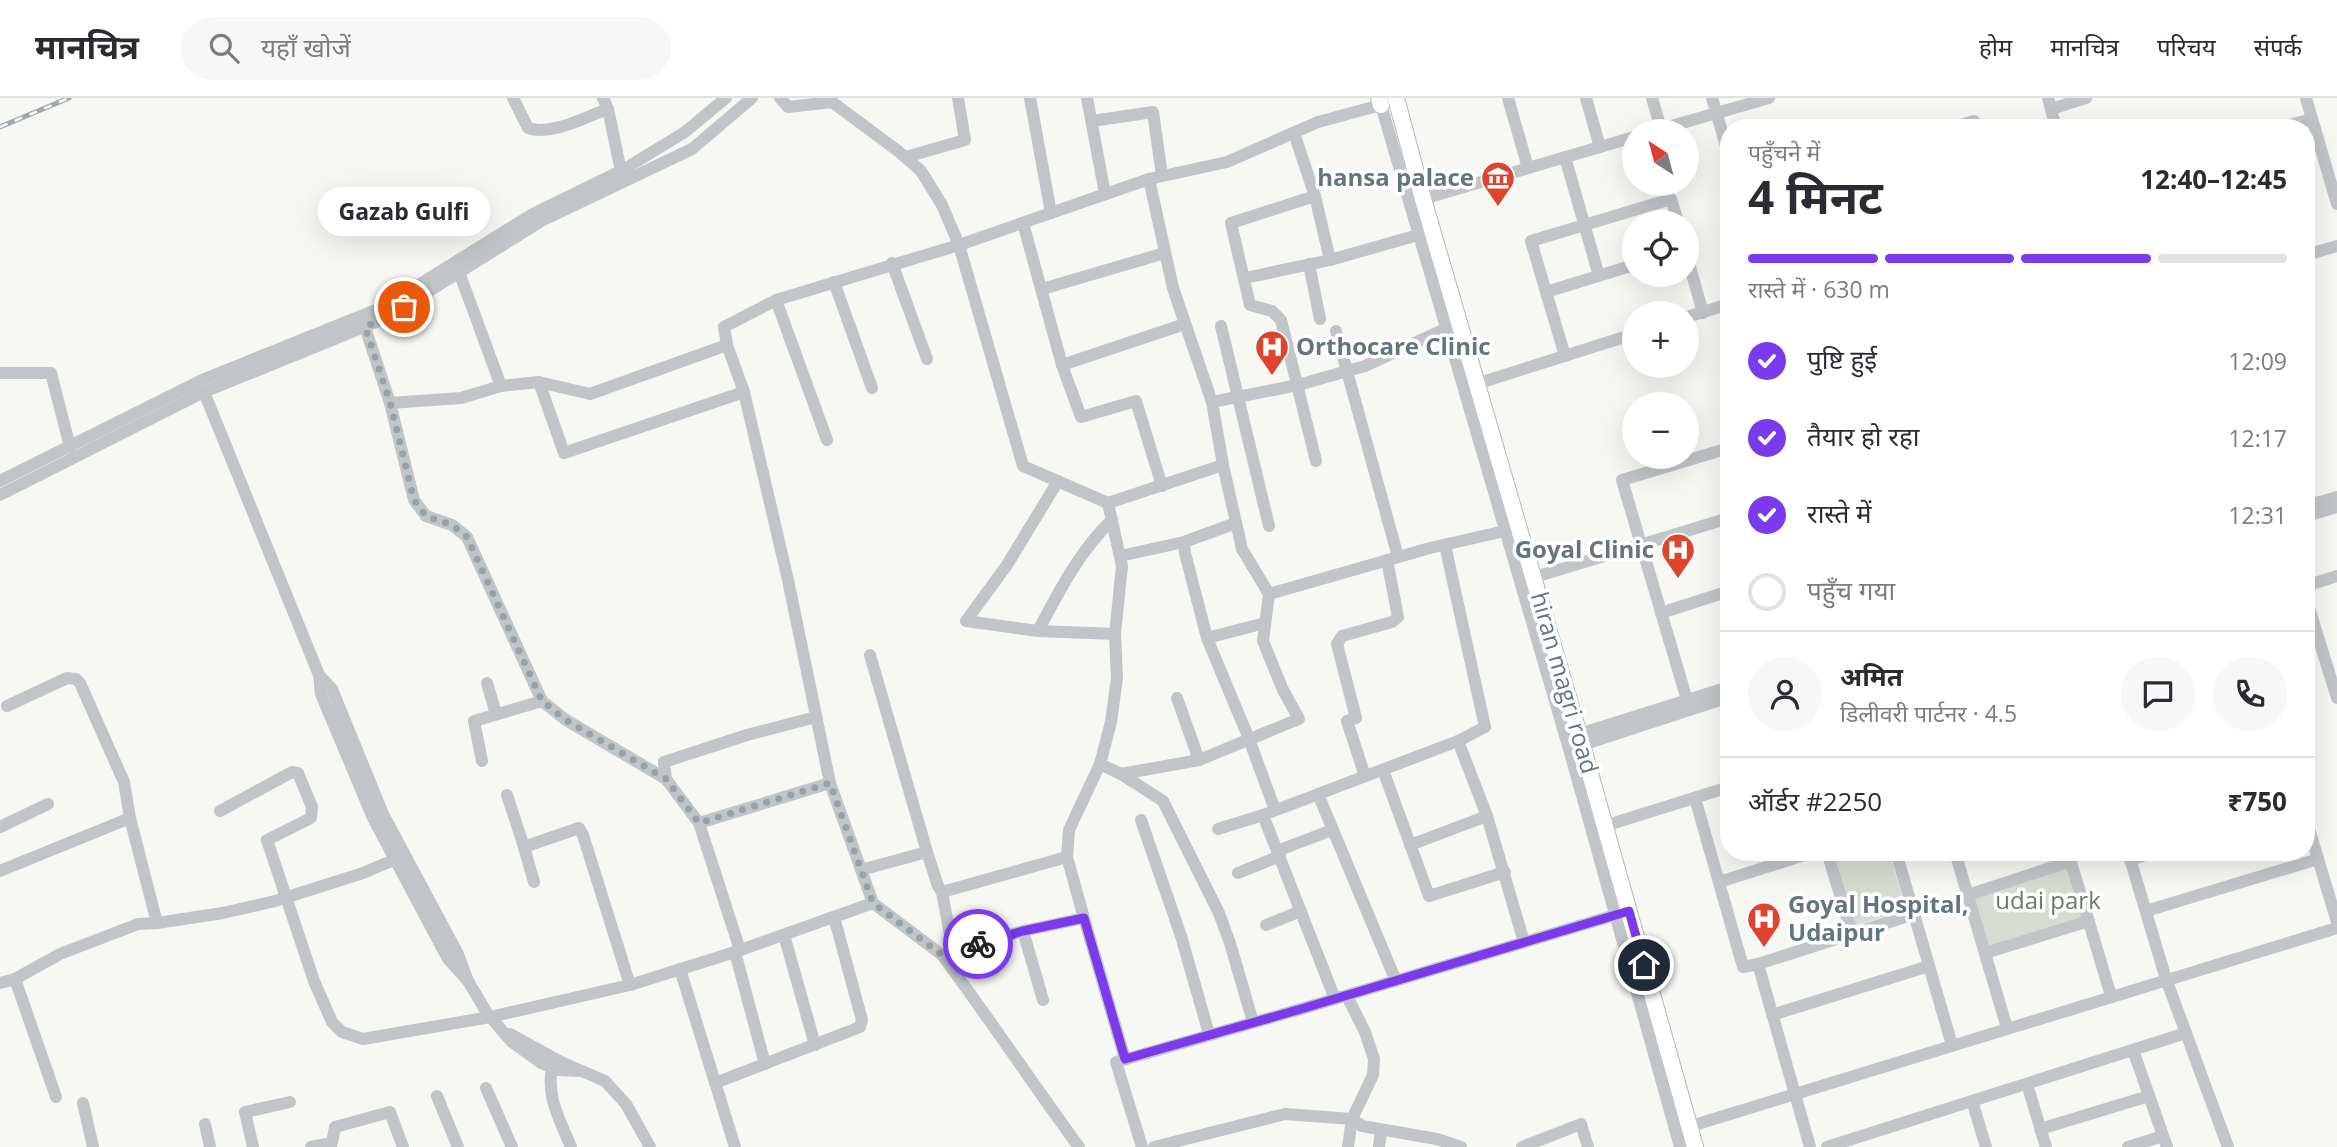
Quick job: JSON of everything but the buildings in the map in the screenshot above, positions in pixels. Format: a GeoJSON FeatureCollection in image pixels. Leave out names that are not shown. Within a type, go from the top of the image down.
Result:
{"type":"FeatureCollection","features":[{"type":"Feature","properties":{"kind":"main road","name":"hiran magri road"},"geometry":{"type":"LineString","coordinates":[[1385,100],[1476,384],[1526,579],[1682,1128],[1695,1147]]}},
{"type":"Feature","properties":{"kind":"street"},"geometry":{"type":"LineString","coordinates":[[513,98],[528,128],[537,131],[549,130],[605,103],[621,171]]}},
{"type":"Feature","properties":{"kind":"street"},"geometry":{"type":"LineString","coordinates":[[0,481],[202,380],[383,307],[531,215],[621,171],[685,132],[726,98]]}},
{"type":"Feature","properties":{"kind":"street"},"geometry":{"type":"LineString","coordinates":[[0,495],[204,392],[386,318],[543,220],[692,149],[752,98]]}},
{"type":"Feature","properties":{"kind":"street"},"geometry":{"type":"LineString","coordinates":[[780,98],[788,107],[839,100],[921,170],[942,205],[959,245],[1023,466],[1108,503],[1223,465]]}},
{"type":"Feature","properties":{"kind":"street"},"geometry":{"type":"LineString","coordinates":[[906,158],[965,140],[958,98]]}},
{"type":"Feature","properties":{"kind":"street"},"geometry":{"type":"LineString","coordinates":[[1030,98],[1051,213]]}},
{"type":"Feature","properties":{"kind":"street"},"geometry":{"type":"LineString","coordinates":[[1087,98],[1105,194]]}},
{"type":"Feature","properties":{"kind":"street"},"geometry":{"type":"LineString","coordinates":[[1508,98],[1528,168]]}},
{"type":"Feature","properties":{"kind":"street"},"geometry":{"type":"LineString","coordinates":[[1586,98],[1600,147]]}},
{"type":"Feature","properties":{"kind":"street"},"geometry":{"type":"LineString","coordinates":[[1652,98],[1656,119]]}},
{"type":"Feature","properties":{"kind":"street"},"geometry":{"type":"LineString","coordinates":[[1712,98],[1720,124]]}},
{"type":"Feature","properties":{"kind":"street"},"geometry":{"type":"LineString","coordinates":[[1696,119],[1769,98]]}},
{"type":"Feature","properties":{"kind":"street"},"geometry":{"type":"LineString","coordinates":[[2049,103],[2086,98]]}},
{"type":"Feature","properties":{"kind":"street"},"geometry":{"type":"LineString","coordinates":[[2306,98],[2312,119]]}},
{"type":"Feature","properties":{"kind":"street"},"geometry":{"type":"LineString","coordinates":[[1079,1147],[1014,1058],[948,953],[873,903],[830,783],[788,580],[744,392],[727,345],[724,327],[776,300],[959,245],[1156,177],[1227,162],[1318,122],[1385,100]]}},
{"type":"Feature","properties":{"kind":"street"},"geometry":{"type":"LineString","coordinates":[[1092,121],[1153,112],[1156,177],[1165,253],[1173,288],[1212,402],[1242,549],[1269,594],[1263,641],[1283,690],[1299,719],[1199,760],[1121,774]]}},
{"type":"Feature","properties":{"kind":"street"},"geometry":{"type":"LineString","coordinates":[[2315,127],[2332,170],[2337,204]]}},
{"type":"Feature","properties":{"kind":"street"},"geometry":{"type":"LineString","coordinates":[[1294,133],[1315,196],[1330,260]]}},
{"type":"Feature","properties":{"kind":"street"},"geometry":{"type":"LineString","coordinates":[[1622,141],[1416,201],[1418,235],[1505,531],[1526,579],[1720,521]]}},
{"type":"Feature","properties":{"kind":"street"},"geometry":{"type":"LineString","coordinates":[[1565,157],[1599,276]]}},
{"type":"Feature","properties":{"kind":"street"},"geometry":{"type":"LineString","coordinates":[[1315,196],[1231,223],[1250,305],[1272,310],[1281,320],[1316,461]]}},
{"type":"Feature","properties":{"kind":"street"},"geometry":{"type":"LineString","coordinates":[[1635,210],[1671,199],[1674,210]]}},
{"type":"Feature","properties":{"kind":"street"},"geometry":{"type":"LineString","coordinates":[[1565,356],[1531,241],[1622,214]]}},
{"type":"Feature","properties":{"kind":"street"},"geometry":{"type":"LineString","coordinates":[[1023,223],[1062,365],[1081,417],[1136,401],[1162,485]]}},
{"type":"Feature","properties":{"kind":"street"},"geometry":{"type":"LineString","coordinates":[[1245,278],[1330,260],[1418,235]]}},
{"type":"Feature","properties":{"kind":"street"},"geometry":{"type":"LineString","coordinates":[[2315,252],[2337,246]]}},
{"type":"Feature","properties":{"kind":"street"},"geometry":{"type":"LineString","coordinates":[[1042,289],[1165,253]]}},
{"type":"Feature","properties":{"kind":"street"},"geometry":{"type":"LineString","coordinates":[[892,263],[927,359]]}},
{"type":"Feature","properties":{"kind":"street"},"geometry":{"type":"LineString","coordinates":[[1309,264],[1320,319]]}},
{"type":"Feature","properties":{"kind":"street"},"geometry":{"type":"LineString","coordinates":[[1546,292],[1622,269]]}},
{"type":"Feature","properties":{"kind":"street"},"geometry":{"type":"LineString","coordinates":[[459,272],[501,386]]}},
{"type":"Feature","properties":{"kind":"street"},"geometry":{"type":"LineString","coordinates":[[834,282],[872,387]]}},
{"type":"Feature","properties":{"kind":"street"},"geometry":{"type":"LineString","coordinates":[[1696,287],[1703,313]]}},
{"type":"Feature","properties":{"kind":"street"},"geometry":{"type":"LineString","coordinates":[[776,300],[827,440]]}},
{"type":"Feature","properties":{"kind":"street"},"geometry":{"type":"LineString","coordinates":[[1699,314],[1720,307]]}},
{"type":"Feature","properties":{"kind":"street"},"geometry":{"type":"LineString","coordinates":[[1062,365],[1185,324]]}},
{"type":"Feature","properties":{"kind":"street"},"geometry":{"type":"LineString","coordinates":[[1221,326],[1269,526]]}},
{"type":"Feature","properties":{"kind":"street"},"geometry":{"type":"LineString","coordinates":[[365,327],[390,402],[414,500],[426,516],[452,525],[467,537],[542,701],[566,720],[666,779],[699,823],[738,951],[765,1064]]}},
{"type":"Feature","properties":{"kind":"street"},"geometry":{"type":"LineString","coordinates":[[1212,402],[1347,372],[1446,329]]}},
{"type":"Feature","properties":{"kind":"street"},"geometry":{"type":"LineString","coordinates":[[1336,331],[1393,559],[1398,617],[1392,622],[1342,636],[1337,644],[1356,718],[1347,721],[1365,776]]}},
{"type":"Feature","properties":{"kind":"street"},"geometry":{"type":"LineString","coordinates":[[1476,384],[1622,338]]}},
{"type":"Feature","properties":{"kind":"street"},"geometry":{"type":"LineString","coordinates":[[390,402],[461,398],[501,386],[539,382],[590,394],[727,345]]}},
{"type":"Feature","properties":{"kind":"street"},"geometry":{"type":"LineString","coordinates":[[0,373],[51,373],[70,447]]}},
{"type":"Feature","properties":{"kind":"street"},"geometry":{"type":"LineString","coordinates":[[539,382],[564,453],[744,392]]}},
{"type":"Feature","properties":{"kind":"street"},"geometry":{"type":"LineString","coordinates":[[204,392],[319,675],[321,694],[354,777],[399,858],[448,959],[468,981],[500,1030],[522,1051],[552,1068],[581,1070]]}},
{"type":"Feature","properties":{"kind":"street"},"geometry":{"type":"LineString","coordinates":[[1687,700],[1622,480],[1720,452]]}},
{"type":"Feature","properties":{"kind":"street"},"geometry":{"type":"LineString","coordinates":[[1058,481],[1007,565],[966,621],[1038,631],[1115,634]]}},
{"type":"Feature","properties":{"kind":"street"},"geometry":{"type":"LineString","coordinates":[[2315,503],[2337,497]]}},
{"type":"Feature","properties":{"kind":"street"},"geometry":{"type":"LineString","coordinates":[[1108,503],[1122,566],[1115,634],[1117,678],[1111,722],[1100,764],[1069,830],[1067,857],[1125,1059]]}},
{"type":"Feature","properties":{"kind":"street"},"geometry":{"type":"LineString","coordinates":[[2315,513],[2337,507]]}},
{"type":"Feature","properties":{"kind":"street"},"geometry":{"type":"LineString","coordinates":[[1038,631],[1099,532],[1112,520]]}},
{"type":"Feature","properties":{"kind":"street"},"geometry":{"type":"LineString","coordinates":[[1119,556],[1184,542],[1236,523]]}},
{"type":"Feature","properties":{"kind":"street"},"geometry":{"type":"LineString","coordinates":[[1269,594],[1505,531]]}},
{"type":"Feature","properties":{"kind":"street"},"geometry":{"type":"LineString","coordinates":[[1184,542],[1208,638],[1249,739],[1279,853],[1301,911],[1341,997],[1365,1032],[1374,1059],[1373,1075],[1352,1119],[1348,1147]]}},
{"type":"Feature","properties":{"kind":"street"},"geometry":{"type":"LineString","coordinates":[[1218,829],[1383,770],[1458,741],[1485,727],[1445,545]]}},
{"type":"Feature","properties":{"kind":"street"},"geometry":{"type":"LineString","coordinates":[[2315,583],[2337,576]]}},
{"type":"Feature","properties":{"kind":"street"},"geometry":{"type":"LineString","coordinates":[[1661,613],[1720,595]]}},
{"type":"Feature","properties":{"kind":"street"},"geometry":{"type":"LineString","coordinates":[[1208,638],[1265,623]]}},
{"type":"Feature","properties":{"kind":"street"},"geometry":{"type":"LineString","coordinates":[[2315,627],[2337,698]]}},
{"type":"Feature","properties":{"kind":"street"},"geometry":{"type":"LineString","coordinates":[[870,655],[927,852],[942,892],[948,953]]}},
{"type":"Feature","properties":{"kind":"street"},"geometry":{"type":"LineString","coordinates":[[7,706],[67,678],[76,679],[124,782],[130,818],[157,923]]}},
{"type":"Feature","properties":{"kind":"street"},"geometry":{"type":"LineString","coordinates":[[487,684],[496,714]]}},
{"type":"Feature","properties":{"kind":"street"},"geometry":{"type":"LineString","coordinates":[[1574,742],[1720,690]]}},
{"type":"Feature","properties":{"kind":"street"},"geometry":{"type":"LineString","coordinates":[[1177,698],[1199,760]]}},
{"type":"Feature","properties":{"kind":"street"},"geometry":{"type":"LineString","coordinates":[[1574,742],[1720,700]]}},
{"type":"Feature","properties":{"kind":"street"},"geometry":{"type":"LineString","coordinates":[[482,761],[474,721],[542,701]]}},
{"type":"Feature","properties":{"kind":"street"},"geometry":{"type":"LineString","coordinates":[[666,779],[664,762],[747,735],[817,717]]}},
{"type":"Feature","properties":{"kind":"street"},"geometry":{"type":"LineString","coordinates":[[1458,741],[1487,816],[1524,942]]}},
{"type":"Feature","properties":{"kind":"street"},"geometry":{"type":"LineString","coordinates":[[1100,764],[1163,801],[1219,913],[1253,1022]]}},
{"type":"Feature","properties":{"kind":"street"},"geometry":{"type":"LineString","coordinates":[[1383,770],[1429,896],[1505,872]]}},
{"type":"Feature","properties":{"kind":"street"},"geometry":{"type":"LineString","coordinates":[[220,811],[292,772],[298,773],[312,807],[311,818],[267,839],[316,988],[332,1022],[342,1032],[363,1040],[490,1017],[630,985],[738,951],[873,903]]}},
{"type":"Feature","properties":{"kind":"street"},"geometry":{"type":"LineString","coordinates":[[699,823],[830,783]]}},
{"type":"Feature","properties":{"kind":"street"},"geometry":{"type":"LineString","coordinates":[[1598,828],[1720,790]]}},
{"type":"Feature","properties":{"kind":"street"},"geometry":{"type":"LineString","coordinates":[[1318,794],[1396,981]]}},
{"type":"Feature","properties":{"kind":"street"},"geometry":{"type":"LineString","coordinates":[[507,795],[534,882]]}},
{"type":"Feature","properties":{"kind":"street"},"geometry":{"type":"LineString","coordinates":[[1695,798],[1743,967],[1914,914]]}},
{"type":"Feature","properties":{"kind":"street"},"geometry":{"type":"LineString","coordinates":[[0,827],[48,804]]}},
{"type":"Feature","properties":{"kind":"street"},"geometry":{"type":"LineString","coordinates":[[1410,845],[1487,816]]}},
{"type":"Feature","properties":{"kind":"street"},"geometry":{"type":"LineString","coordinates":[[0,871],[130,818]]}},
{"type":"Feature","properties":{"kind":"street"},"geometry":{"type":"LineString","coordinates":[[1142,820],[1181,936],[1209,1034]]}},
{"type":"Feature","properties":{"kind":"street"},"geometry":{"type":"LineString","coordinates":[[524,847],[579,828],[630,985]]}},
{"type":"Feature","properties":{"kind":"street"},"geometry":{"type":"LineString","coordinates":[[1238,873],[1332,830]]}},
{"type":"Feature","properties":{"kind":"street"},"geometry":{"type":"LineString","coordinates":[[2315,849],[2337,922]]}},
{"type":"Feature","properties":{"kind":"street"},"geometry":{"type":"LineString","coordinates":[[861,870],[927,852]]}},
{"type":"Feature","properties":{"kind":"street"},"geometry":{"type":"LineString","coordinates":[[942,892],[1067,857]]}},
{"type":"Feature","properties":{"kind":"street"},"geometry":{"type":"LineString","coordinates":[[0,983],[15,979],[60,954],[138,924],[223,913],[288,897],[399,858]]}},
{"type":"Feature","properties":{"kind":"street"},"geometry":{"type":"LineString","coordinates":[[1719,882],[1786,861]]}},
{"type":"Feature","properties":{"kind":"street"},"geometry":{"type":"LineString","coordinates":[[1830,861],[1852,934]]}},
{"type":"Feature","properties":{"kind":"street"},"geometry":{"type":"LineString","coordinates":[[1899,861],[1952,1045]]}},
{"type":"Feature","properties":{"kind":"street"},"geometry":{"type":"LineString","coordinates":[[1962,861],[1968,895],[2007,1028]]}},
{"type":"Feature","properties":{"kind":"street"},"geometry":{"type":"LineString","coordinates":[[1968,895],[2059,861]]}},
{"type":"Feature","properties":{"kind":"street"},"geometry":{"type":"LineString","coordinates":[[2071,861],[2111,996]]}},
{"type":"Feature","properties":{"kind":"street"},"geometry":{"type":"LineString","coordinates":[[2131,861],[2166,979],[2228,1147]]}},
{"type":"Feature","properties":{"kind":"street"},"geometry":{"type":"LineString","coordinates":[[2146,911],[2311,861]]}},
{"type":"Feature","properties":{"kind":"street"},"geometry":{"type":"LineString","coordinates":[[1266,925],[1301,911]]}},
{"type":"Feature","properties":{"kind":"street"},"geometry":{"type":"LineString","coordinates":[[1142,1147],[1116,1062],[1622,913]]}},
{"type":"Feature","properties":{"kind":"street"},"geometry":{"type":"LineString","coordinates":[[715,1083],[860,1027],[862,1020],[834,917]]}},
{"type":"Feature","properties":{"kind":"street"},"geometry":{"type":"LineString","coordinates":[[948,953],[1023,931],[1084,918]]}},
{"type":"Feature","properties":{"kind":"street"},"geometry":{"type":"LineString","coordinates":[[1985,953],[2088,920]]}},
{"type":"Feature","properties":{"kind":"street"},"geometry":{"type":"LineString","coordinates":[[1680,1147],[1682,1128],[2337,928]]}},
{"type":"Feature","properties":{"kind":"street"},"geometry":{"type":"LineString","coordinates":[[1023,931],[1042,1000]]}},
{"type":"Feature","properties":{"kind":"street"},"geometry":{"type":"LineString","coordinates":[[784,935],[815,1045]]}},
{"type":"Feature","properties":{"kind":"street"},"geometry":{"type":"LineString","coordinates":[[1758,964],[1810,1147]]}},
{"type":"Feature","properties":{"kind":"street"},"geometry":{"type":"LineString","coordinates":[[1772,1015],[1929,966]]}},
{"type":"Feature","properties":{"kind":"street"},"geometry":{"type":"LineString","coordinates":[[680,969],[735,1147]]}},
{"type":"Feature","properties":{"kind":"street"},"geometry":{"type":"LineString","coordinates":[[15,979],[56,1097]]}},
{"type":"Feature","properties":{"kind":"street"},"geometry":{"type":"LineString","coordinates":[[500,1030],[596,1075],[612,1087],[633,1116],[650,1147]]}},
{"type":"Feature","properties":{"kind":"street"},"geometry":{"type":"LineString","coordinates":[[1827,1147],[1864,1141],[1972,1101],[2186,1033]]}},
{"type":"Feature","properties":{"kind":"street"},"geometry":{"type":"LineString","coordinates":[[2128,1147],[2165,1142],[2133,1050]]}},
{"type":"Feature","properties":{"kind":"street"},"geometry":{"type":"LineString","coordinates":[[552,1068],[548,1084],[550,1094],[571,1147]]}},
{"type":"Feature","properties":{"kind":"street"},"geometry":{"type":"LineString","coordinates":[[2027,1084],[2046,1147]]}},
{"type":"Feature","properties":{"kind":"street"},"geometry":{"type":"LineString","coordinates":[[486,1088],[512,1147]]}},
{"type":"Feature","properties":{"kind":"street"},"geometry":{"type":"LineString","coordinates":[[438,1096],[458,1147]]}},
{"type":"Feature","properties":{"kind":"street"},"geometry":{"type":"LineString","coordinates":[[2040,1129],[2149,1096]]}},
{"type":"Feature","properties":{"kind":"street"},"geometry":{"type":"LineString","coordinates":[[1972,1101],[1983,1146]]}},
{"type":"Feature","properties":{"kind":"street"},"geometry":{"type":"LineString","coordinates":[[253,1147],[245,1112],[290,1102]]}},
{"type":"Feature","properties":{"kind":"street"},"geometry":{"type":"LineString","coordinates":[[83,1103],[93,1147]]}},
{"type":"Feature","properties":{"kind":"street"},"geometry":{"type":"LineString","coordinates":[[311,1147],[332,1143],[335,1127],[390,1112],[403,1147]]}},
{"type":"Feature","properties":{"kind":"street"},"geometry":{"type":"LineString","coordinates":[[1154,1147],[1188,1143],[1285,1114],[1352,1119],[1362,1126],[1424,1142],[1461,1147]]}},
{"type":"Feature","properties":{"kind":"street"},"geometry":{"type":"LineString","coordinates":[[205,1124],[210,1147]]}},
{"type":"Feature","properties":{"kind":"street"},"geometry":{"type":"LineString","coordinates":[[1522,1147],[1581,1124],[1588,1147]]}},
{"type":"Feature","properties":{"kind":"street"},"geometry":{"type":"LineString","coordinates":[[1378,1147],[1381,1129]]}},
{"type":"Feature","properties":{"kind":"green space"},"geometry":{"type":"Polygon","coordinates":[[[1835,861],[1892,861],[1906,910],[1854,926],[1835,861]]]}},
{"type":"Feature","properties":{"kind":"green space","name":"udai park"},"geometry":{"type":"Polygon","coordinates":[[[2068,867],[2083,918],[1987,947],[1974,898],[2068,867]]]}},
{"type":"Feature","properties":{"kind":"railway"},"geometry":{"type":"LineString","coordinates":[[0,127],[69,98]]}},
{"type":"Feature","properties":{"kind":"way so far"},"geometry":{"type":"LineString","coordinates":[[404,307],[365,327],[390,402],[414,500],[426,516],[452,525],[467,537],[542,701],[566,720],[666,779],[699,823],[830,783],[873,903],[942,955],[978,944]]}},
{"type":"Feature","properties":{"kind":"place","name":"hansa palace"},"geometry":{"type":"Point","coordinates":[1498,208]}},
{"type":"Feature","properties":{"kind":"place","name":"Gazab Gulfi"},"geometry":{"type":"Point","coordinates":[404,307]}},
{"type":"Feature","properties":{"kind":"place","name":"Orthocare Clinic"},"geometry":{"type":"Point","coordinates":[1272,377]}},
{"type":"Feature","properties":{"kind":"place","name":"Goyal Clinic"},"geometry":{"type":"Point","coordinates":[1678,580]}},
{"type":"Feature","properties":{"kind":"place","name":"Goyal Hospital, Udaipur"},"geometry":{"type":"Point","coordinates":[1764,949]}},
{"type":"Feature","properties":{"kind":"route"},"geometry":{"type":"LineString","coordinates":[[978,944],[1084,918],[1125,1059],[1629,911],[1644,965]]}}]}
